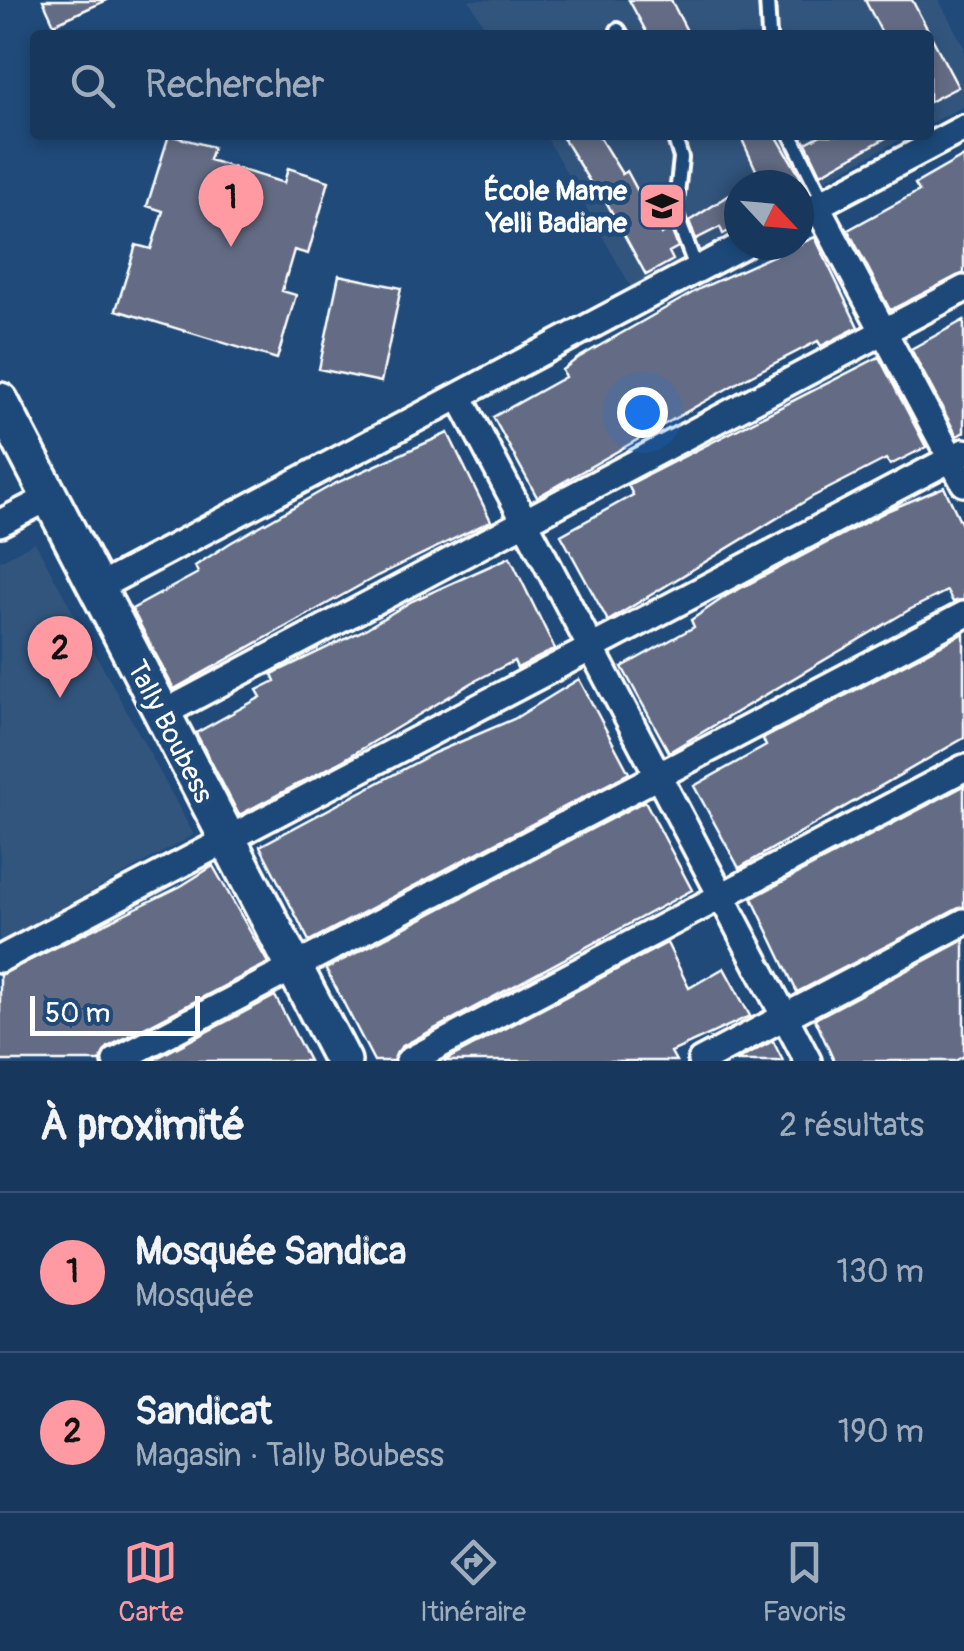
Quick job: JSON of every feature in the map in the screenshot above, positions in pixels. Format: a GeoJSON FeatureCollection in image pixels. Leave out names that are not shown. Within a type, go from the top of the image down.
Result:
{"type":"FeatureCollection","features":[{"type":"Feature","properties":{"kind":"street"},"geometry":{"type":"LineString","coordinates":[[814,207],[964,128]]}},
{"type":"Feature","properties":{"kind":"street"},"geometry":{"type":"LineString","coordinates":[[814,210],[958,456],[964,484]]}},
{"type":"Feature","properties":{"kind":"street"},"geometry":{"type":"LineString","coordinates":[[97,588],[724,255]]}},
{"type":"Feature","properties":{"kind":"street"},"geometry":{"type":"LineString","coordinates":[[162,714],[964,289]]}},
{"type":"Feature","properties":{"kind":"street"},"geometry":{"type":"LineString","coordinates":[[458,396],[808,1061]]}},
{"type":"Feature","properties":{"kind":"street","name":"Tally Boubess"},"geometry":{"type":"LineString","coordinates":[[0,401],[342,1061]]}},
{"type":"Feature","properties":{"kind":"street"},"geometry":{"type":"LineString","coordinates":[[0,959],[958,456]]}},
{"type":"Feature","properties":{"kind":"street"},"geometry":{"type":"LineString","coordinates":[[0,523],[50,496]]}},
{"type":"Feature","properties":{"kind":"street"},"geometry":{"type":"LineString","coordinates":[[116,1061],[964,614]]}},
{"type":"Feature","properties":{"kind":"street"},"geometry":{"type":"LineString","coordinates":[[410,1061],[964,768]]}},
{"type":"Feature","properties":{"kind":"street"},"geometry":{"type":"LineString","coordinates":[[701,1061],[964,922]]}},
{"type":"Feature","properties":{"kind":"lane"},"geometry":{"type":"LineString","coordinates":[[767,0],[770,30]]}},
{"type":"Feature","properties":{"kind":"lane"},"geometry":{"type":"LineString","coordinates":[[676,140],[681,158],[675,212],[697,270]]}},
{"type":"Feature","properties":{"kind":"lane"},"geometry":{"type":"LineString","coordinates":[[793,140],[802,170]]}},
{"type":"Feature","properties":{"kind":"shaded area"},"geometry":{"type":"Polygon","coordinates":[[[469,0],[939,0],[964,47],[964,106],[934,121],[934,30],[486,30],[469,0]]]}},
{"type":"Feature","properties":{"kind":"shaded area","name":"École Mame Yelli Badiane"},"geometry":{"type":"Polygon","coordinates":[[[548,140],[900,140],[814,186],[814,170],[724,170],[724,236],[631,287],[548,140]]]}},
{"type":"Feature","properties":{"kind":"shaded area"},"geometry":{"type":"Polygon","coordinates":[[[35,542],[194,835],[0,942],[0,561],[35,542]]]}},
{"type":"Feature","properties":{"kind":"building"},"geometry":{"type":"Polygon","coordinates":[[[43,0],[107,0],[54,24],[43,0]]]}},
{"type":"Feature","properties":{"kind":"building"},"geometry":{"type":"Polygon","coordinates":[[[629,0],[671,0],[686,30],[645,30],[629,0]]]}},
{"type":"Feature","properties":{"kind":"building"},"geometry":{"type":"Polygon","coordinates":[[[865,0],[912,0],[928,30],[880,30],[865,0]]]}},
{"type":"Feature","properties":{"kind":"building"},"geometry":{"type":"Polygon","coordinates":[[[934,42],[958,87],[934,99],[934,42]]]}},
{"type":"Feature","properties":{"kind":"building"},"geometry":{"type":"Polygon","coordinates":[[[167,140],[187,140],[213,147],[209,160],[284,183],[288,168],[329,181],[308,254],[294,250],[282,291],[296,295],[277,359],[116,310],[136,245],[151,249],[163,211],[147,206],[167,140]]]}},
{"type":"Feature","properties":{"kind":"building"},"geometry":{"type":"Polygon","coordinates":[[[564,140],[601,140],[622,174],[627,171],[661,234],[671,229],[678,247],[669,252],[673,260],[646,275],[597,185],[593,187],[564,140]]]}},
{"type":"Feature","properties":{"kind":"building"},"geometry":{"type":"Polygon","coordinates":[[[742,140],[779,140],[796,170],[756,170],[742,140]]]}},
{"type":"Feature","properties":{"kind":"building"},"geometry":{"type":"Polygon","coordinates":[[[812,140],[882,140],[821,174],[806,143],[812,140]]]}},
{"type":"Feature","properties":{"kind":"building"},"geometry":{"type":"Polygon","coordinates":[[[964,156],[964,273],[890,310],[848,230],[919,191],[915,184],[964,156]]]}},
{"type":"Feature","properties":{"kind":"building"},"geometry":{"type":"Polygon","coordinates":[[[724,199],[724,234],[720,227],[696,239],[689,221],[724,199]]]}},
{"type":"Feature","properties":{"kind":"building"},"geometry":{"type":"Polygon","coordinates":[[[814,237],[858,327],[821,346],[818,341],[744,379],[537,497],[493,417],[565,377],[562,370],[578,358],[701,288],[764,260],[814,260],[814,237]]]}},
{"type":"Feature","properties":{"kind":"building"},"geometry":{"type":"Polygon","coordinates":[[[339,275],[401,288],[381,382],[319,369],[339,275]]]}},
{"type":"Feature","properties":{"kind":"building"},"geometry":{"type":"Polygon","coordinates":[[[964,320],[964,432],[957,436],[911,349],[964,320]]]}},
{"type":"Feature","properties":{"kind":"building"},"geometry":{"type":"Polygon","coordinates":[[[879,357],[926,447],[890,465],[886,459],[812,497],[608,621],[561,535],[633,495],[628,485],[879,357]]]}},
{"type":"Feature","properties":{"kind":"building"},"geometry":{"type":"Polygon","coordinates":[[[448,433],[491,521],[377,576],[174,689],[132,609],[198,573],[195,566],[230,543],[334,484],[448,433]]]}},
{"type":"Feature","properties":{"kind":"building"},"geometry":{"type":"Polygon","coordinates":[[[944,487],[964,529],[964,599],[953,602],[947,591],[909,610],[669,752],[622,667],[694,627],[691,620],[726,596],[889,510],[944,487]]]}},
{"type":"Feature","properties":{"kind":"building"},"geometry":{"type":"Polygon","coordinates":[[[510,557],[555,649],[517,668],[514,661],[475,681],[340,762],[239,815],[196,733],[261,697],[257,690],[275,681],[272,674],[362,631],[412,601],[510,557]]]}},
{"type":"Feature","properties":{"kind":"building"},"geometry":{"type":"Polygon","coordinates":[[[964,633],[964,738],[739,868],[694,786],[766,746],[763,739],[964,633]]]}},
{"type":"Feature","properties":{"kind":"building"},"geometry":{"type":"Polygon","coordinates":[[[579,679],[629,773],[309,941],[260,846],[434,753],[514,719],[579,679]]]}},
{"type":"Feature","properties":{"kind":"building"},"geometry":{"type":"Polygon","coordinates":[[[964,786],[964,906],[797,992],[752,898],[964,786]]]}},
{"type":"Feature","properties":{"kind":"building"},"geometry":{"type":"Polygon","coordinates":[[[645,801],[692,890],[401,1047],[393,1061],[374,1061],[326,969],[645,801]]]}},
{"type":"Feature","properties":{"kind":"building"},"geometry":{"type":"Polygon","coordinates":[[[213,866],[268,963],[108,1047],[100,1061],[0,1061],[0,975],[181,886],[213,866]]]}},
{"type":"Feature","properties":{"kind":"building"},"geometry":{"type":"Polygon","coordinates":[[[964,940],[964,1056],[955,1061],[834,1061],[815,1019],[964,940]]]}},
{"type":"Feature","properties":{"kind":"building"},"geometry":{"type":"Polygon","coordinates":[[[667,943],[689,988],[724,968],[750,1016],[671,1052],[676,1061],[444,1061],[667,943]]]}},
{"type":"Feature","properties":{"kind":"building"},"geometry":{"type":"Polygon","coordinates":[[[275,996],[309,1061],[151,1061],[275,996]]]}},
{"type":"Feature","properties":{"kind":"building"},"geometry":{"type":"Polygon","coordinates":[[[773,1041],[783,1061],[736,1061],[773,1041]]]}},
{"type":"Feature","properties":{"kind":"place","name":"École Mame Yelli Badiane"},"geometry":{"type":"Point","coordinates":[662,206]}},
{"type":"Feature","properties":{"kind":"place","name":"Mosquée Sandica"},"geometry":{"type":"Point","coordinates":[231,247]}},
{"type":"Feature","properties":{"kind":"place","name":"Sandicat"},"geometry":{"type":"Point","coordinates":[60,698]}}]}
